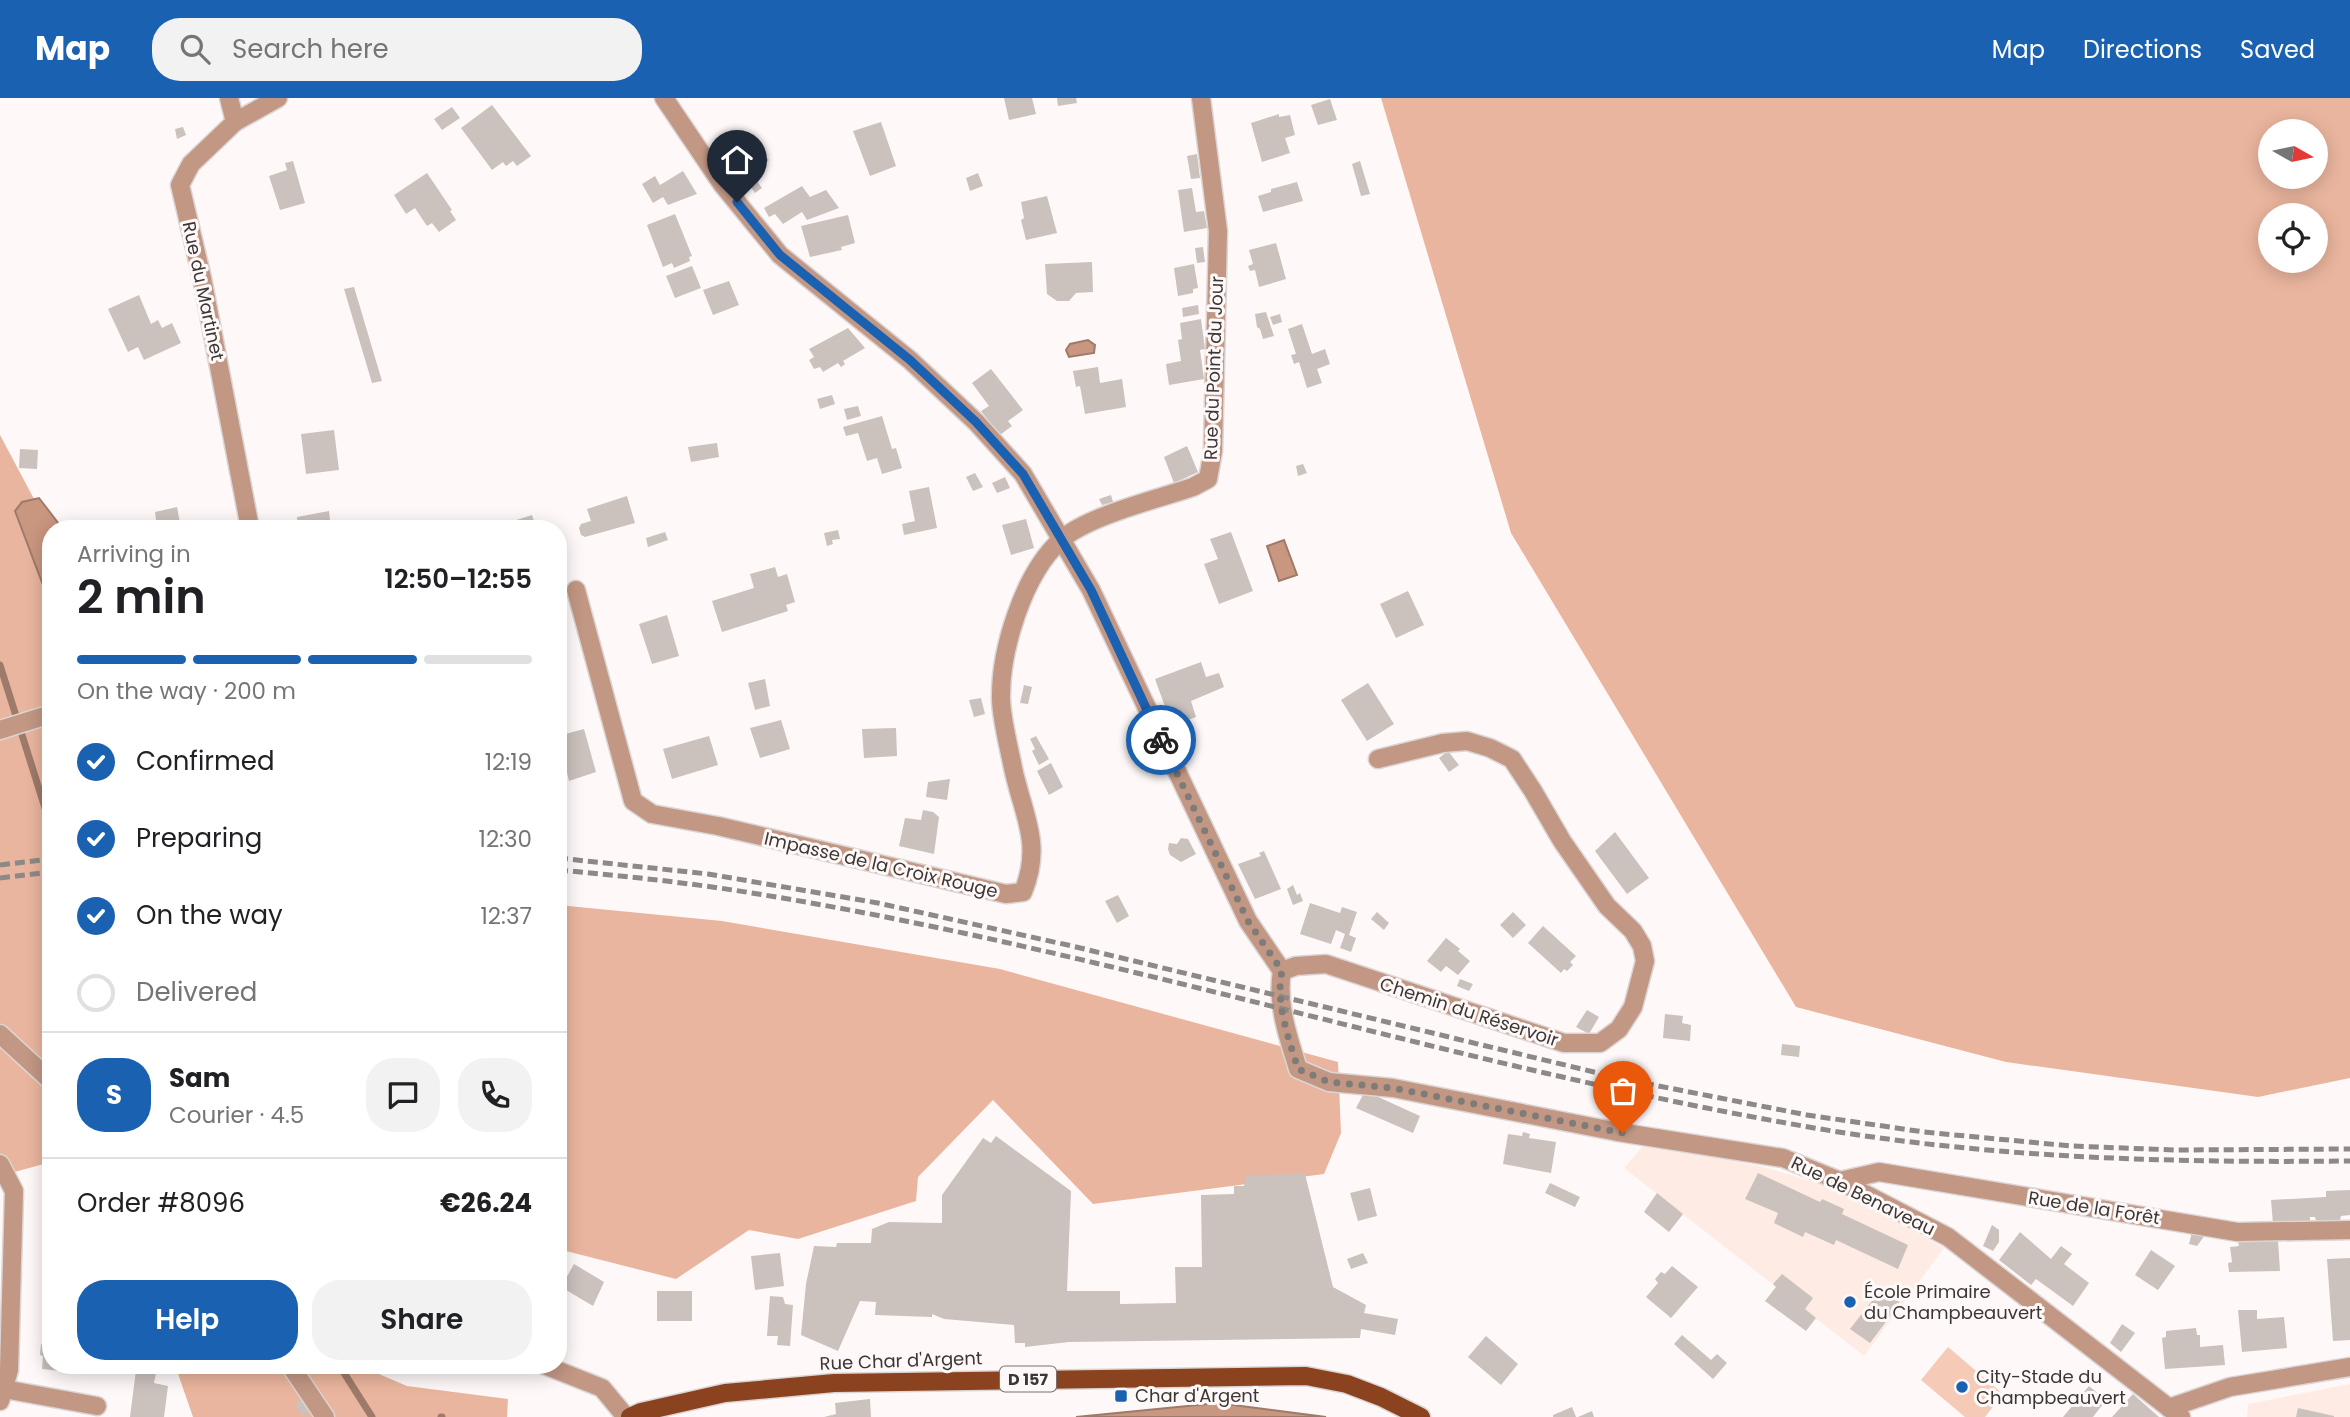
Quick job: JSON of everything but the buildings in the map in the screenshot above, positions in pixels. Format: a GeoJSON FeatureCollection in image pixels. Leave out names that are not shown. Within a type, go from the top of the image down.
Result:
{"type":"FeatureCollection","features":[{"type":"Feature","properties":{"kind":"main road","name":"Rue Char d'Argent"},"geometry":{"type":"LineString","coordinates":[[628,1417],[724,1393],[834,1382],[1306,1376],[1347,1384],[1421,1417]]}},
{"type":"Feature","properties":{"kind":"street"},"geometry":{"type":"LineString","coordinates":[[229,98],[235,122]]}},
{"type":"Feature","properties":{"kind":"street","name":"Rue du Martinet"},"geometry":{"type":"LineString","coordinates":[[248,520],[202,278],[180,185],[191,164],[235,122],[278,98]]}},
{"type":"Feature","properties":{"kind":"street"},"geometry":{"type":"LineString","coordinates":[[664,98],[722,184],[780,255],[910,360],[976,422],[1023,474],[1091,590],[1248,921],[1282,971]]}},
{"type":"Feature","properties":{"kind":"street","name":"Rue du Point du Jour"},"geometry":{"type":"LineString","coordinates":[[1061,540],[1088,523],[1208,480],[1213,451],[1218,231],[1201,98]]}},
{"type":"Feature","properties":{"kind":"street","name":"Impasse de la Croix Rouge"},"geometry":{"type":"LineString","coordinates":[[576,590],[633,801],[652,814],[1006,894],[1023,892],[1030,874],[1033,844],[1013,770],[1001,701],[1008,637],[1032,576],[1061,540]]}},
{"type":"Feature","properties":{"kind":"street"},"geometry":{"type":"LineString","coordinates":[[0,730],[42,717]]}},
{"type":"Feature","properties":{"kind":"street","name":"Chemin du Réservoir"},"geometry":{"type":"LineString","coordinates":[[1282,971],[1296,966],[1326,964],[1564,1043],[1600,1043],[1619,1029],[1633,1007],[1644,961],[1642,946],[1633,931],[1607,906],[1562,841],[1512,760],[1490,748],[1466,741],[1443,743],[1378,759]]}},
{"type":"Feature","properties":{"kind":"street","name":"Rue de Benaveau"},"geometry":{"type":"LineString","coordinates":[[1282,971],[1280,980],[1284,1025],[1298,1069],[1329,1082],[1393,1088],[1618,1132],[1783,1157],[1840,1181],[1948,1237],[2175,1412]]}},
{"type":"Feature","properties":{"kind":"street"},"geometry":{"type":"LineString","coordinates":[[0,1034],[42,1073]]}},
{"type":"Feature","properties":{"kind":"street"},"geometry":{"type":"LineString","coordinates":[[0,1164],[14,1191],[9,1370],[2,1395],[97,1406]]}},
{"type":"Feature","properties":{"kind":"street","name":"Rue de la Forêt"},"geometry":{"type":"LineString","coordinates":[[1840,1181],[1879,1172],[2237,1232],[2350,1230]]}},
{"type":"Feature","properties":{"kind":"street"},"geometry":{"type":"LineString","coordinates":[[2175,1412],[2231,1387],[2350,1367]]}},
{"type":"Feature","properties":{"kind":"street"},"geometry":{"type":"LineString","coordinates":[[296,1374],[325,1417]]}},
{"type":"Feature","properties":{"kind":"street","name":"Rue Char d'Argent"},"geometry":{"type":"LineString","coordinates":[[567,1374],[602,1388],[628,1417]]}},
{"type":"Feature","properties":{"kind":"shaded area"},"geometry":{"type":"Polygon","coordinates":[[[1381,98],[2350,98],[2350,1078],[2258,1097],[2006,1062],[1796,1007],[1511,533],[1381,98]]]}},
{"type":"Feature","properties":{"kind":"shaded area"},"geometry":{"type":"Polygon","coordinates":[[[1088,340],[1095,345],[1094,353],[1069,357],[1066,350],[1070,344],[1088,340]]]}},
{"type":"Feature","properties":{"kind":"shaded area"},"geometry":{"type":"Polygon","coordinates":[[[0,435],[45,520],[42,520],[42,1164],[0,1176],[0,435]]]}},
{"type":"Feature","properties":{"kind":"shaded area"},"geometry":{"type":"Polygon","coordinates":[[[39,498],[56,520],[42,520],[42,582],[15,511],[22,502],[39,498]]]}},
{"type":"Feature","properties":{"kind":"shaded area"},"geometry":{"type":"Polygon","coordinates":[[[1284,540],[1297,575],[1279,581],[1267,546],[1284,540]]]}},
{"type":"Feature","properties":{"kind":"shaded area"},"geometry":{"type":"Polygon","coordinates":[[[567,906],[722,921],[1000,969],[1338,1062],[1341,1133],[1324,1174],[1093,1204],[993,1100],[918,1177],[916,1201],[798,1239],[749,1230],[676,1279],[567,1251],[567,906]]]}},
{"type":"Feature","properties":{"kind":"shaded area","name":"École Primaire du Champbeauvert"},"geometry":{"type":"Polygon","coordinates":[[[1647,1142],[1767,1168],[1831,1187],[1944,1248],[1864,1356],[1624,1168],[1647,1142]]]}},
{"type":"Feature","properties":{"kind":"shaded area","name":"City-Stade du Champbeauvert"},"geometry":{"type":"Polygon","coordinates":[[[1948,1347],[2003,1394],[1985,1417],[1965,1417],[1921,1380],[1948,1347]]]}},
{"type":"Feature","properties":{"kind":"shaded area"},"geometry":{"type":"Polygon","coordinates":[[[178,1374],[379,1374],[407,1386],[508,1399],[507,1417],[193,1417],[178,1374]]]}},
{"type":"Feature","properties":{"kind":"shaded area"},"geometry":{"type":"Polygon","coordinates":[[[2350,1384],[2350,1417],[2247,1417],[2248,1404],[2350,1384]]]}},
{"type":"Feature","properties":{"kind":"shaded area"},"geometry":{"type":"Polygon","coordinates":[[[1218,1403],[1326,1417],[1076,1417],[1218,1403]]]}},
{"type":"Feature","properties":{"kind":"waterway"},"geometry":{"type":"LineString","coordinates":[[0,665],[42,798]]}},
{"type":"Feature","properties":{"kind":"waterway"},"geometry":{"type":"LineString","coordinates":[[345,1374],[372,1417]]}},
{"type":"Feature","properties":{"kind":"railway"},"geometry":{"type":"LineString","coordinates":[[567,859],[708,874],[878,903],[1072,946],[1623,1079],[1807,1115],[1924,1132],[2071,1146],[2175,1150],[2350,1149]]}},
{"type":"Feature","properties":{"kind":"railway"},"geometry":{"type":"LineString","coordinates":[[0,865],[42,860]]}},
{"type":"Feature","properties":{"kind":"railway"},"geometry":{"type":"LineString","coordinates":[[567,871],[708,886],[890,918],[1151,976],[1541,1072],[1803,1126],[1871,1137],[2007,1152],[2213,1161],[2350,1161]]}},
{"type":"Feature","properties":{"kind":"railway"},"geometry":{"type":"LineString","coordinates":[[0,878],[42,873]]}},
{"type":"Feature","properties":{"kind":"way so far"},"geometry":{"type":"LineString","coordinates":[[1161,740],[1248,921],[1282,971],[1280,980],[1284,1025],[1298,1069],[1329,1082],[1393,1088],[1623,1133]]}},
{"type":"Feature","properties":{"kind":"place","name":"École Primaire du Champbeauvert"},"geometry":{"type":"Point","coordinates":[1850,1302]}},
{"type":"Feature","properties":{"kind":"place","name":"City-Stade du Champbeauvert"},"geometry":{"type":"Point","coordinates":[1962,1387]}},
{"type":"Feature","properties":{"kind":"place","name":"Char d'Argent"},"geometry":{"type":"Point","coordinates":[1121,1396]}},
{"type":"Feature","properties":{"kind":"route"},"geometry":{"type":"LineString","coordinates":[[737,202],[780,255],[910,360],[976,422],[1023,474],[1091,590],[1161,740]]}}]}
